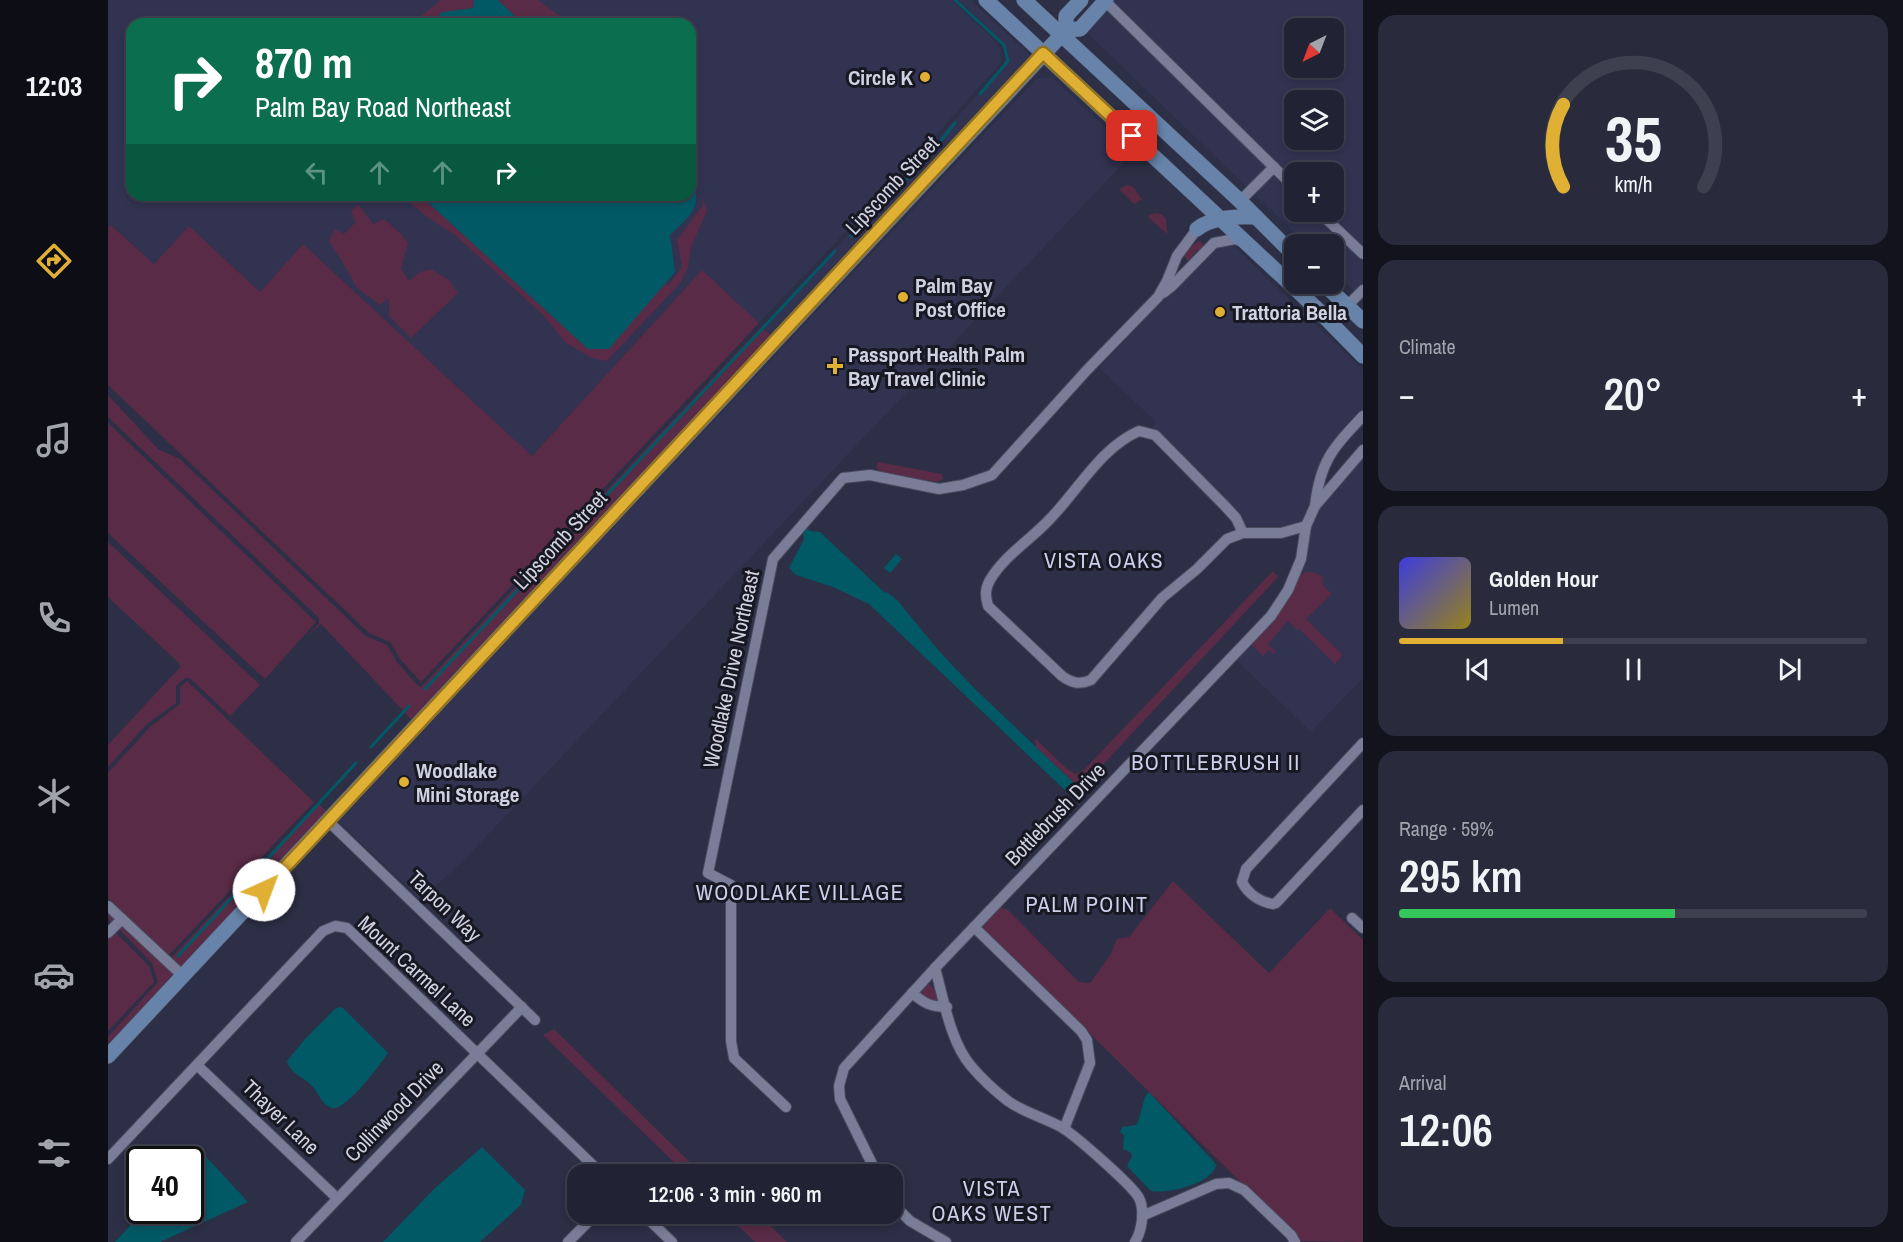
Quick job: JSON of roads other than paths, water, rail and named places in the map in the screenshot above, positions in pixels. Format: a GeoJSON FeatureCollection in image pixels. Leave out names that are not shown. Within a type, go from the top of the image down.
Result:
{"type":"FeatureCollection","features":[{"type":"Feature","properties":{"kind":"street"},"geometry":{"type":"LineString","coordinates":[[986,0],[1316,308],[1363,356]]}},
{"type":"Feature","properties":{"kind":"street"},"geometry":{"type":"LineString","coordinates":[[1024,0],[1063,32],[1284,245]]}},
{"type":"Feature","properties":{"kind":"street"},"geometry":{"type":"LineString","coordinates":[[1063,32],[1066,16],[1081,0]]}},
{"type":"Feature","properties":{"kind":"street"},"geometry":{"type":"LineString","coordinates":[[1063,32],[1080,29],[1106,1],[1284,177]]}},
{"type":"Feature","properties":{"kind":"street","name":"Lipscomb Street"},"geometry":{"type":"LineString","coordinates":[[108,1056],[1063,32]]}},
{"type":"Feature","properties":{"kind":"street"},"geometry":{"type":"LineString","coordinates":[[1240,201],[1274,167]]}},
{"type":"Feature","properties":{"kind":"street"},"geometry":{"type":"LineString","coordinates":[[1197,229],[1216,215],[1256,217]]}},
{"type":"Feature","properties":{"kind":"street"},"geometry":{"type":"LineString","coordinates":[[1329,222],[1363,254]]}},
{"type":"Feature","properties":{"kind":"street","name":"Woodlake Drive Northeast"},"geometry":{"type":"LineString","coordinates":[[1158,297],[1177,256],[1197,229]]}},
{"type":"Feature","properties":{"kind":"street","name":"Woodlake Drive Northeast"},"geometry":{"type":"LineString","coordinates":[[786,1107],[734,1058],[730,1041],[731,885],[708,873],[773,559],[843,478],[870,475],[939,489],[963,485],[992,475],[1087,370],[1214,243],[1235,239],[1245,242]]}},
{"type":"Feature","properties":{"kind":"street"},"geometry":{"type":"LineString","coordinates":[[1316,308],[1332,311],[1347,306],[1363,290]]}},
{"type":"Feature","properties":{"kind":"street"},"geometry":{"type":"LineString","coordinates":[[1334,294],[1363,321]]}},
{"type":"Feature","properties":{"kind":"street"},"geometry":{"type":"LineString","coordinates":[[1347,340],[1363,347]]}},
{"type":"Feature","properties":{"kind":"street","name":"Bottlebrush Drive"},"geometry":{"type":"LineString","coordinates":[[1315,506],[1324,465],[1339,442],[1363,416]]}},
{"type":"Feature","properties":{"kind":"street"},"geometry":{"type":"LineString","coordinates":[[1243,533],[1236,518],[1155,435],[1139,432],[1124,438],[1096,465],[1050,519],[1000,567],[990,580],[985,592],[987,604],[1062,676],[1070,682],[1082,684],[1091,680],[1162,598],[1197,569],[1227,539],[1243,533],[1281,533],[1306,526]]}},
{"type":"Feature","properties":{"kind":"street","name":"Bottlebrush Drive"},"geometry":{"type":"LineString","coordinates":[[872,1164],[840,1100],[839,1086],[844,1068],[935,968],[1271,616],[1288,590],[1301,560],[1306,526],[1315,506],[1363,450]]}},
{"type":"Feature","properties":{"kind":"street"},"geometry":{"type":"LineString","coordinates":[[1363,743],[1246,869],[1242,882],[1245,888],[1260,901],[1276,903],[1363,810]]}},
{"type":"Feature","properties":{"kind":"street","name":"Tarpon Way"},"geometry":{"type":"LineString","coordinates":[[328,821],[535,1020]]}},
{"type":"Feature","properties":{"kind":"street"},"geometry":{"type":"LineString","coordinates":[[108,906],[183,976]]}},
{"type":"Feature","properties":{"kind":"street"},"geometry":{"type":"LineString","coordinates":[[1352,918],[1363,928]]}},
{"type":"Feature","properties":{"kind":"street"},"geometry":{"type":"LineString","coordinates":[[108,933],[122,919]]}},
{"type":"Feature","properties":{"kind":"street","name":"Mount Carmel Lane"},"geometry":{"type":"LineString","coordinates":[[108,1159],[323,931],[335,926],[347,928],[592,1164]]}},
{"type":"Feature","properties":{"kind":"street"},"geometry":{"type":"LineString","coordinates":[[974,927],[1081,1031],[1087,1040],[1090,1063],[1064,1129]]}},
{"type":"Feature","properties":{"kind":"street"},"geometry":{"type":"LineString","coordinates":[[935,968],[958,1048],[985,1081],[1010,1102],[1064,1129],[1115,1172],[1138,1196],[1142,1204],[1142,1216],[1138,1238],[1135,1242]]}},
{"type":"Feature","properties":{"kind":"street"},"geometry":{"type":"LineString","coordinates":[[912,993],[925,1004],[933,1007],[946,1007]]}},
{"type":"Feature","properties":{"kind":"street","name":"Collinwood Drive"},"geometry":{"type":"LineString","coordinates":[[296,1242],[522,1007]]}},
{"type":"Feature","properties":{"kind":"street","name":"Thayer Lane"},"geometry":{"type":"LineString","coordinates":[[197,1065],[337,1198]]}},
{"type":"Feature","properties":{"kind":"street"},"geometry":{"type":"LineString","coordinates":[[1142,1216],[1216,1184],[1229,1183],[1244,1190],[1291,1235],[1295,1242]]}},
{"type":"Feature","properties":{"kind":"street"},"geometry":{"type":"LineString","coordinates":[[903,1214],[910,1221],[946,1242]]}},
{"type":"Feature","properties":{"kind":"street"},"geometry":{"type":"LineString","coordinates":[[568,1242],[586,1224]]}},
{"type":"Feature","properties":{"kind":"street"},"geometry":{"type":"LineString","coordinates":[[653,1224],[672,1242]]}},
{"type":"Feature","properties":{"kind":"waterway"},"geometry":{"type":"LineString","coordinates":[[955,0],[1004,45],[1008,61],[980,94]]}},
{"type":"Feature","properties":{"kind":"waterway"},"geometry":{"type":"LineString","coordinates":[[936,147],[955,123]]}},
{"type":"Feature","properties":{"kind":"waterway"},"geometry":{"type":"LineString","coordinates":[[851,236],[927,158]]}},
{"type":"Feature","properties":{"kind":"waterway"},"geometry":{"type":"LineString","coordinates":[[425,689],[835,251]]}},
{"type":"Feature","properties":{"kind":"waterway"},"geometry":{"type":"LineString","coordinates":[[371,747],[409,706]]}},
{"type":"Feature","properties":{"kind":"waterway"},"geometry":{"type":"LineString","coordinates":[[178,956],[356,763]]}},
{"type":"Feature","properties":{"kind":"place","name":"Circle K"},"geometry":{"type":"Point","coordinates":[925,77]}},
{"type":"Feature","properties":{"kind":"place","name":"Palm Bay Post Office"},"geometry":{"type":"Point","coordinates":[903,297]}},
{"type":"Feature","properties":{"kind":"place","name":"Trattoria Bella"},"geometry":{"type":"Point","coordinates":[1220,312]}},
{"type":"Feature","properties":{"kind":"place","name":"Passport Health Palm Bay Travel Clinic"},"geometry":{"type":"Point","coordinates":[835,366]}},
{"type":"Feature","properties":{"kind":"place","name":"Woodlake Mini Storage"},"geometry":{"type":"Point","coordinates":[404,782]}},
{"type":"Feature","properties":{"kind":"district","name":"VISTA OAKS"},"geometry":{"type":"Point","coordinates":[1104,560]}},
{"type":"Feature","properties":{"kind":"district","name":"BOTTLEBRUSH II"},"geometry":{"type":"Point","coordinates":[1216,762]}},
{"type":"Feature","properties":{"kind":"district","name":"WOODLAKE VILLAGE"},"geometry":{"type":"Point","coordinates":[800,892]}},
{"type":"Feature","properties":{"kind":"district","name":"PALM POINT"},"geometry":{"type":"Point","coordinates":[1087,904]}},
{"type":"Feature","properties":{"kind":"district","name":"VISTA OAKS WEST"},"geometry":{"type":"Point","coordinates":[992,1200]}}]}
